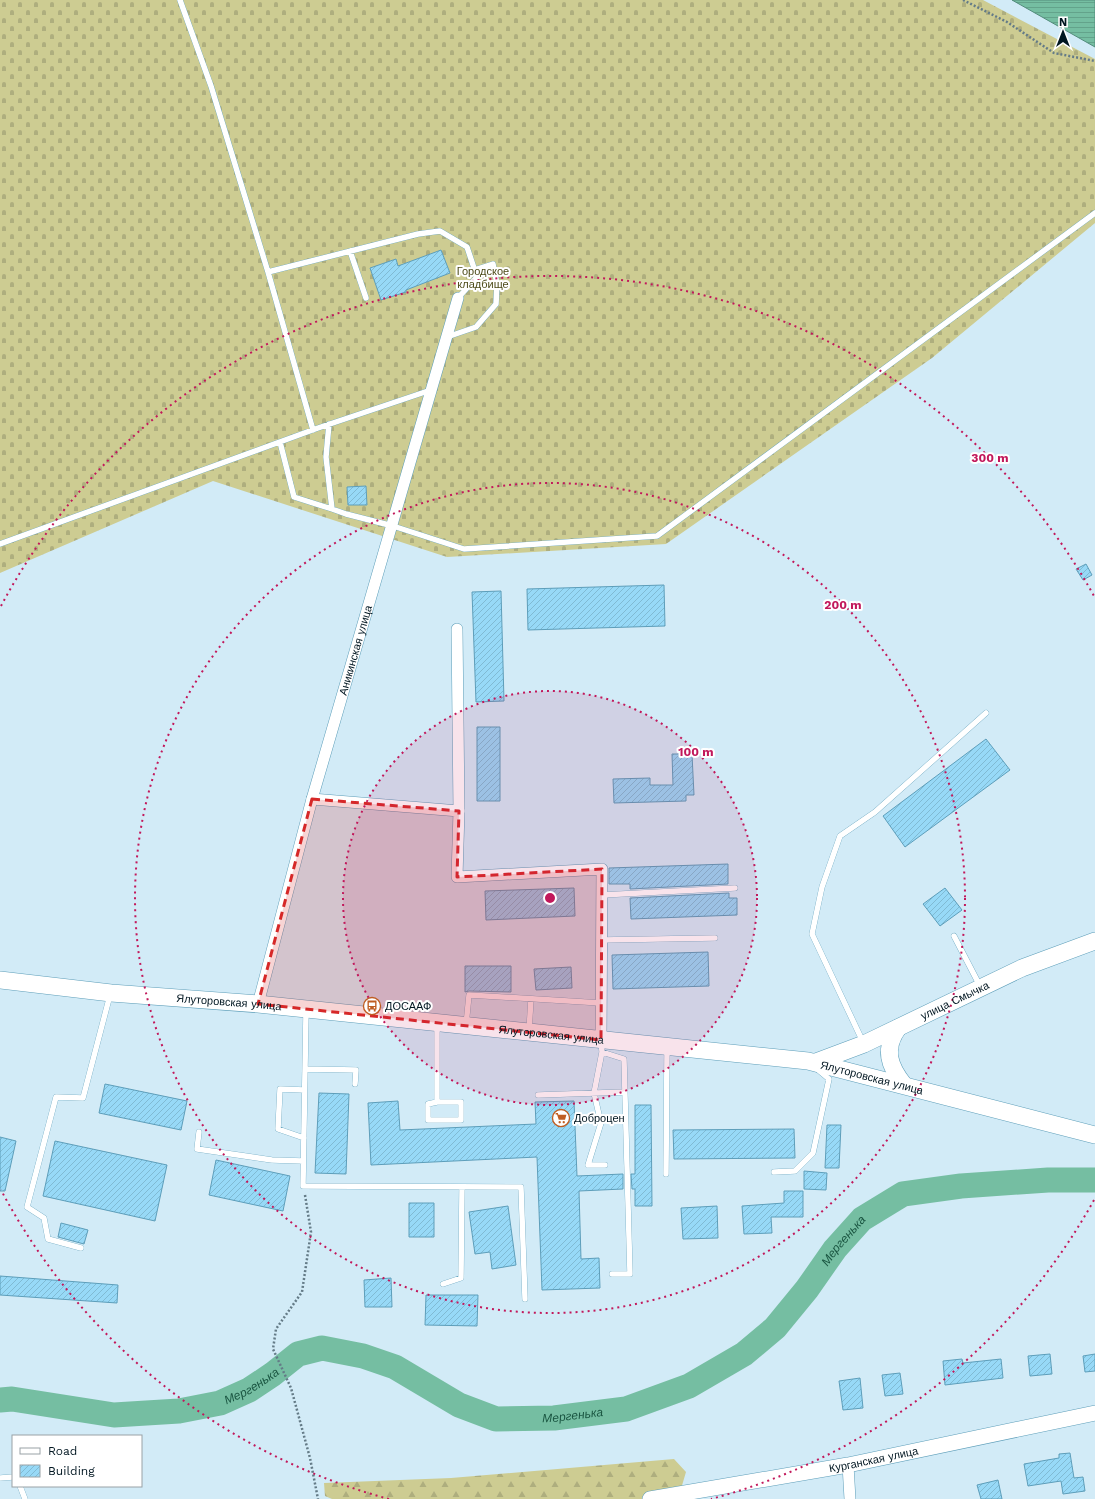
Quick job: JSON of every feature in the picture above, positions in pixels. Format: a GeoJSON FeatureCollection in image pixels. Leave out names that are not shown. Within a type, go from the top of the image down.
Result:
{"type":"FeatureCollection","features":[{"type":"Feature","properties":{"kind":"main road","name":"улица Смычка"},"geometry":{"type":"LineString","coordinates":[[812,1062],[864,1044],[1022,968],[1095,941]]}},
{"type":"Feature","properties":{"kind":"main road","name":"Ялуторовская улица"},"geometry":{"type":"LineString","coordinates":[[0,980],[111,993],[258,1004],[466,1026],[529,1033],[601,1046],[668,1047],[812,1062],[1095,1135]]}},
{"type":"Feature","properties":{"kind":"main road"},"geometry":{"type":"LineString","coordinates":[[898,1028],[890,1042],[889,1051],[891,1063],[904,1085]]}},
{"type":"Feature","properties":{"kind":"main road","name":"Курганская улица"},"geometry":{"type":"LineString","coordinates":[[650,1499],[671,1497],[848,1464],[1095,1413]]}},
{"type":"Feature","properties":{"kind":"street","name":"Аникинская улица"},"geometry":{"type":"LineString","coordinates":[[258,1004],[312,799],[393,526],[458,298]]}},
{"type":"Feature","properties":{"kind":"street"},"geometry":{"type":"LineString","coordinates":[[457,629],[459,811],[457,877],[602,869],[601,1046]]}},
{"type":"Feature","properties":{"kind":"street"},"geometry":{"type":"LineString","coordinates":[[312,799],[459,811]]}},
{"type":"Feature","properties":{"kind":"street"},"geometry":{"type":"LineString","coordinates":[[848,1464],[850,1499]]}},
{"type":"Feature","properties":{"kind":"lane"},"geometry":{"type":"LineString","coordinates":[[180,0],[211,86],[268,272],[313,430]]}},
{"type":"Feature","properties":{"kind":"lane"},"geometry":{"type":"LineString","coordinates":[[280,442],[294,497],[346,514],[393,526],[464,549],[657,536],[1095,213]]}},
{"type":"Feature","properties":{"kind":"lane"},"geometry":{"type":"LineString","coordinates":[[268,272],[350,251],[440,231],[467,247],[476,277],[458,298]]}},
{"type":"Feature","properties":{"kind":"lane"},"geometry":{"type":"LineString","coordinates":[[350,251],[366,298]]}},
{"type":"Feature","properties":{"kind":"lane"},"geometry":{"type":"LineString","coordinates":[[447,337],[476,327],[496,304],[497,284],[492,264],[474,270]]}},
{"type":"Feature","properties":{"kind":"lane"},"geometry":{"type":"LineString","coordinates":[[0,544],[329,424],[432,390]]}},
{"type":"Feature","properties":{"kind":"lane"},"geometry":{"type":"LineString","coordinates":[[329,424],[326,457],[332,509]]}},
{"type":"Feature","properties":{"kind":"lane"},"geometry":{"type":"LineString","coordinates":[[864,1044],[812,934],[822,887],[840,836],[875,812],[986,713]]}},
{"type":"Feature","properties":{"kind":"lane"},"geometry":{"type":"LineString","coordinates":[[602,895],[735,888]]}},
{"type":"Feature","properties":{"kind":"lane"},"geometry":{"type":"LineString","coordinates":[[954,936],[981,988]]}},
{"type":"Feature","properties":{"kind":"lane"},"geometry":{"type":"LineString","coordinates":[[601,940],[715,938]]}},
{"type":"Feature","properties":{"kind":"lane"},"geometry":{"type":"LineString","coordinates":[[81,1248],[48,1239],[44,1218],[27,1206],[56,1097],[83,1098],[111,993]]}},
{"type":"Feature","properties":{"kind":"lane"},"geometry":{"type":"LineString","coordinates":[[466,1026],[469,995],[601,1003]]}},
{"type":"Feature","properties":{"kind":"lane"},"geometry":{"type":"LineString","coordinates":[[529,1033],[531,999]]}},
{"type":"Feature","properties":{"kind":"lane"},"geometry":{"type":"LineString","coordinates":[[306,1009],[303,1186],[521,1187],[525,1299]]}},
{"type":"Feature","properties":{"kind":"lane"},"geometry":{"type":"LineString","coordinates":[[437,1023],[437,1102]]}},
{"type":"Feature","properties":{"kind":"lane"},"geometry":{"type":"LineString","coordinates":[[605,1165],[588,1165],[601,1123],[594,1093],[601,1046],[624,1059],[630,1274],[612,1274]]}},
{"type":"Feature","properties":{"kind":"lane"},"geometry":{"type":"LineString","coordinates":[[666,1174],[668,1047]]}},
{"type":"Feature","properties":{"kind":"lane"},"geometry":{"type":"LineString","coordinates":[[774,1172],[795,1171],[813,1153],[829,1079],[812,1062]]}},
{"type":"Feature","properties":{"kind":"lane"},"geometry":{"type":"LineString","coordinates":[[305,1069],[356,1070],[355,1084]]}},
{"type":"Feature","properties":{"kind":"lane"},"geometry":{"type":"LineString","coordinates":[[304,1090],[280,1089],[278,1129],[304,1138]]}},
{"type":"Feature","properties":{"kind":"lane"},"geometry":{"type":"LineString","coordinates":[[538,1095],[625,1092]]}},
{"type":"Feature","properties":{"kind":"lane"},"geometry":{"type":"LineString","coordinates":[[437,1102],[460,1102],[460,1120],[428,1120],[428,1104],[437,1102]]}},
{"type":"Feature","properties":{"kind":"lane"},"geometry":{"type":"LineString","coordinates":[[199,1132],[197,1149],[272,1160],[303,1161]]}},
{"type":"Feature","properties":{"kind":"lane"},"geometry":{"type":"LineString","coordinates":[[443,1284],[460,1278],[462,1187]]}},
{"type":"Feature","properties":{"kind":"lane"},"geometry":{"type":"LineString","coordinates":[[0,1478],[12,1477]]}},
{"type":"Feature","properties":{"kind":"lane"},"geometry":{"type":"LineString","coordinates":[[20,1487],[25,1499]]}},
{"type":"Feature","properties":{"kind":"path"},"geometry":{"type":"LineString","coordinates":[[963,0],[1007,22],[1054,53],[1095,61]]}},
{"type":"Feature","properties":{"kind":"path"},"geometry":{"type":"LineString","coordinates":[[303,1186],[311,1232],[302,1292],[276,1329],[273,1349],[291,1388],[310,1458],[318,1499]]}},
{"type":"Feature","properties":{"kind":"highlighted area"},"geometry":{"type":"Polygon","coordinates":[[[312,799],[459,811],[457,877],[602,869],[601,1040],[258,1004],[312,799]]]}},
{"type":"Feature","properties":{"kind":"green space","name":"Городское кладбище"},"geometry":{"type":"Polygon","coordinates":[[[0,0],[983,0],[1095,59],[1095,223],[932,358],[666,544],[447,557],[213,481],[0,573],[0,0]]]}},
{"type":"Feature","properties":{"kind":"green space"},"geometry":{"type":"Polygon","coordinates":[[[674,1459],[686,1472],[678,1499],[332,1499],[325,1496],[324,1483],[451,1478],[674,1459]]]}},
{"type":"Feature","properties":{"kind":"shaded area"},"geometry":{"type":"Polygon","coordinates":[[[1012,0],[1095,0],[1095,47],[1012,0]]]}},
{"type":"Feature","properties":{"kind":"building"},"geometry":{"type":"Polygon","coordinates":[[[441,250],[450,273],[406,290],[406,292],[381,300],[370,268],[396,259],[398,266],[441,250]]]}},
{"type":"Feature","properties":{"kind":"building"},"geometry":{"type":"Polygon","coordinates":[[[366,486],[367,505],[348,505],[347,487],[366,486]]]}},
{"type":"Feature","properties":{"kind":"building"},"geometry":{"type":"Polygon","coordinates":[[[1086,564],[1092,575],[1083,580],[1076,569],[1086,564]]]}},
{"type":"Feature","properties":{"kind":"building"},"geometry":{"type":"Polygon","coordinates":[[[664,585],[665,626],[528,630],[527,589],[664,585]]]}},
{"type":"Feature","properties":{"kind":"building"},"geometry":{"type":"Polygon","coordinates":[[[501,591],[504,701],[476,702],[472,592],[501,591]]]}},
{"type":"Feature","properties":{"kind":"building"},"geometry":{"type":"Polygon","coordinates":[[[477,727],[500,727],[500,801],[477,801],[477,727]]]}},
{"type":"Feature","properties":{"kind":"building"},"geometry":{"type":"Polygon","coordinates":[[[986,739],[1010,770],[905,847],[883,816],[986,739]]]}},
{"type":"Feature","properties":{"kind":"building"},"geometry":{"type":"Polygon","coordinates":[[[672,754],[692,754],[694,795],[686,795],[686,801],[614,803],[613,779],[650,778],[650,785],[673,785],[672,754]]]}},
{"type":"Feature","properties":{"kind":"building"},"geometry":{"type":"Polygon","coordinates":[[[728,864],[728,884],[630,889],[630,884],[609,884],[609,868],[728,864]]]}},
{"type":"Feature","properties":{"kind":"building"},"geometry":{"type":"Polygon","coordinates":[[[574,888],[575,916],[486,920],[485,891],[574,888]]]}},
{"type":"Feature","properties":{"kind":"building"},"geometry":{"type":"Polygon","coordinates":[[[945,888],[962,910],[940,926],[923,904],[945,888]]]}},
{"type":"Feature","properties":{"kind":"building"},"geometry":{"type":"Polygon","coordinates":[[[729,893],[729,898],[737,898],[737,915],[631,919],[630,898],[729,893]]]}},
{"type":"Feature","properties":{"kind":"building"},"geometry":{"type":"Polygon","coordinates":[[[708,952],[709,986],[613,989],[612,955],[708,952]]]}},
{"type":"Feature","properties":{"kind":"building"},"geometry":{"type":"Polygon","coordinates":[[[465,966],[511,966],[511,992],[465,992],[465,966]]]}},
{"type":"Feature","properties":{"kind":"building"},"geometry":{"type":"Polygon","coordinates":[[[571,967],[572,988],[536,990],[534,969],[571,967]]]}},
{"type":"Feature","properties":{"kind":"building"},"geometry":{"type":"Polygon","coordinates":[[[105,1084],[187,1101],[181,1130],[99,1113],[105,1084]]]}},
{"type":"Feature","properties":{"kind":"building"},"geometry":{"type":"Polygon","coordinates":[[[319,1093],[349,1094],[346,1174],[315,1173],[319,1093]]]}},
{"type":"Feature","properties":{"kind":"building"},"geometry":{"type":"Polygon","coordinates":[[[398,1101],[400,1130],[536,1124],[535,1102],[574,1101],[577,1176],[623,1174],[623,1189],[579,1191],[581,1259],[599,1258],[600,1288],[542,1290],[537,1157],[371,1165],[368,1103],[398,1101]]]}},
{"type":"Feature","properties":{"kind":"building"},"geometry":{"type":"Polygon","coordinates":[[[635,1105],[651,1105],[652,1206],[635,1206],[635,1189],[632,1189],[631,1174],[635,1174],[635,1105]]]}},
{"type":"Feature","properties":{"kind":"building"},"geometry":{"type":"Polygon","coordinates":[[[827,1125],[841,1125],[839,1168],[825,1168],[827,1125]]]}},
{"type":"Feature","properties":{"kind":"building"},"geometry":{"type":"Polygon","coordinates":[[[794,1129],[795,1158],[674,1159],[673,1130],[794,1129]]]}},
{"type":"Feature","properties":{"kind":"building"},"geometry":{"type":"Polygon","coordinates":[[[0,1137],[16,1141],[5,1191],[0,1191],[0,1137]]]}},
{"type":"Feature","properties":{"kind":"building"},"geometry":{"type":"Polygon","coordinates":[[[55,1141],[167,1165],[155,1221],[43,1196],[55,1141]]]}},
{"type":"Feature","properties":{"kind":"building"},"geometry":{"type":"Polygon","coordinates":[[[216,1160],[290,1176],[283,1211],[209,1195],[216,1160]]]}},
{"type":"Feature","properties":{"kind":"building"},"geometry":{"type":"Polygon","coordinates":[[[804,1171],[827,1173],[826,1190],[804,1189],[804,1171]]]}},
{"type":"Feature","properties":{"kind":"building"},"geometry":{"type":"Polygon","coordinates":[[[784,1191],[803,1191],[803,1217],[771,1217],[772,1233],[744,1234],[742,1206],[784,1203],[784,1191]]]}},
{"type":"Feature","properties":{"kind":"building"},"geometry":{"type":"Polygon","coordinates":[[[409,1203],[434,1203],[434,1237],[409,1237],[409,1203]]]}},
{"type":"Feature","properties":{"kind":"building"},"geometry":{"type":"Polygon","coordinates":[[[508,1206],[516,1265],[492,1269],[490,1252],[475,1254],[469,1212],[508,1206]]]}},
{"type":"Feature","properties":{"kind":"building"},"geometry":{"type":"Polygon","coordinates":[[[717,1206],[718,1238],[683,1239],[681,1208],[717,1206]]]}},
{"type":"Feature","properties":{"kind":"building"},"geometry":{"type":"Polygon","coordinates":[[[61,1223],[88,1230],[84,1244],[58,1237],[61,1223]]]}},
{"type":"Feature","properties":{"kind":"building"},"geometry":{"type":"Polygon","coordinates":[[[0,1276],[118,1285],[117,1303],[0,1295],[0,1276]]]}},
{"type":"Feature","properties":{"kind":"building"},"geometry":{"type":"Polygon","coordinates":[[[391,1278],[392,1307],[365,1307],[364,1280],[391,1278]]]}},
{"type":"Feature","properties":{"kind":"building"},"geometry":{"type":"Polygon","coordinates":[[[426,1295],[478,1295],[477,1326],[425,1325],[426,1295]]]}},
{"type":"Feature","properties":{"kind":"building"},"geometry":{"type":"Polygon","coordinates":[[[1050,1354],[1052,1374],[1030,1376],[1028,1356],[1050,1354]]]}},
{"type":"Feature","properties":{"kind":"building"},"geometry":{"type":"Polygon","coordinates":[[[1095,1354],[1095,1371],[1085,1372],[1083,1356],[1095,1354]]]}},
{"type":"Feature","properties":{"kind":"building"},"geometry":{"type":"Polygon","coordinates":[[[962,1359],[963,1363],[1001,1359],[1003,1378],[945,1385],[943,1361],[962,1359]]]}},
{"type":"Feature","properties":{"kind":"building"},"geometry":{"type":"Polygon","coordinates":[[[900,1373],[903,1394],[885,1396],[882,1375],[900,1373]]]}},
{"type":"Feature","properties":{"kind":"building"},"geometry":{"type":"Polygon","coordinates":[[[860,1378],[863,1408],[843,1410],[839,1381],[860,1378]]]}},
{"type":"Feature","properties":{"kind":"building"},"geometry":{"type":"Polygon","coordinates":[[[1070,1453],[1074,1478],[1083,1477],[1085,1491],[1063,1494],[1061,1481],[1028,1486],[1024,1464],[1059,1458],[1059,1454],[1070,1453]]]}},
{"type":"Feature","properties":{"kind":"building"},"geometry":{"type":"Polygon","coordinates":[[[998,1480],[1002,1499],[981,1499],[977,1485],[998,1480]]]}},
{"type":"Feature","properties":{"kind":"waterway","name":"Мергенька"},"geometry":{"type":"LineString","coordinates":[[0,1400],[12,1399],[114,1415],[179,1411],[220,1403],[249,1390],[273,1374],[298,1354],[322,1348],[363,1356],[395,1367],[459,1405],[496,1419],[554,1418],[626,1409],[689,1386],[744,1354],[775,1328],[807,1289],[835,1249],[862,1219],[903,1194],[961,1186],[1048,1180],[1095,1180]]}},
{"type":"Feature","properties":{"kind":"place","name":"ДОСААФ"},"geometry":{"type":"Point","coordinates":[372,1006]}},
{"type":"Feature","properties":{"kind":"place","name":"Доброцен"},"geometry":{"type":"Point","coordinates":[561,1118]}}]}
